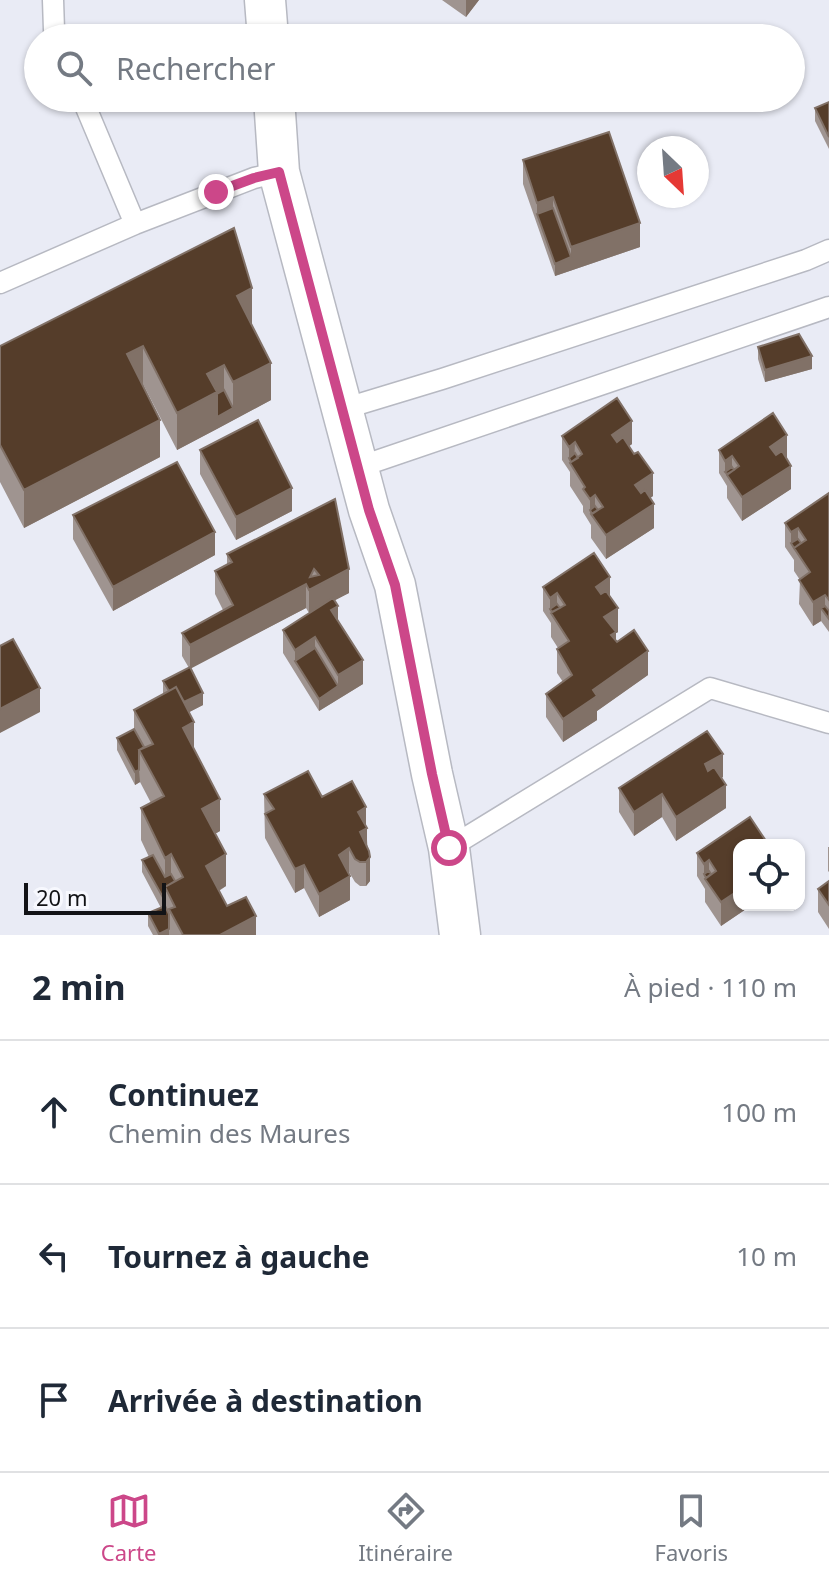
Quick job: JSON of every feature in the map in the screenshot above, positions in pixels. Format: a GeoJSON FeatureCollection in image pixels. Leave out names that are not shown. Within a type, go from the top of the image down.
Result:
{"type":"FeatureCollection","features":[{"type":"Feature","properties":{"kind":"street"},"geometry":{"type":"LineString","coordinates":[[265,0],[267,24]]}},
{"type":"Feature","properties":{"kind":"street"},"geometry":{"type":"LineString","coordinates":[[275,112],[279,172],[369,510],[395,585],[449,848],[460,935]]}},
{"type":"Feature","properties":{"kind":"lane"},"geometry":{"type":"LineString","coordinates":[[53,0],[54,24]]}},
{"type":"Feature","properties":{"kind":"lane"},"geometry":{"type":"LineString","coordinates":[[88,112],[135,224]]}},
{"type":"Feature","properties":{"kind":"lane"},"geometry":{"type":"LineString","coordinates":[[0,283],[135,224],[254,178],[279,172]]}},
{"type":"Feature","properties":{"kind":"lane"},"geometry":{"type":"LineString","coordinates":[[343,409],[776,270],[829,250]]}},
{"type":"Feature","properties":{"kind":"lane"},"geometry":{"type":"LineString","coordinates":[[359,467],[829,307]]}},
{"type":"Feature","properties":{"kind":"lane"},"geometry":{"type":"LineString","coordinates":[[449,848],[710,688],[829,723]]}},
{"type":"Feature","properties":{"kind":"building"},"geometry":{"type":"Polygon","coordinates":[[[829,102],[829,137],[815,108],[829,102]]]}},
{"type":"Feature","properties":{"kind":"building"},"geometry":{"type":"Polygon","coordinates":[[[609,132],[640,223],[571,247],[553,197],[537,203],[523,160],[609,132]]]}},
{"type":"Feature","properties":{"kind":"building"},"geometry":{"type":"Polygon","coordinates":[[[553,208],[571,257],[555,264],[537,214],[553,208]]]}},
{"type":"Feature","properties":{"kind":"building"},"geometry":{"type":"Polygon","coordinates":[[[234,228],[252,288],[237,296],[271,363],[233,382],[224,365],[207,374],[217,392],[177,413],[143,346],[127,354],[160,420],[24,490],[0,445],[0,346],[234,228]]]}},
{"type":"Feature","properties":{"kind":"building"},"geometry":{"type":"Polygon","coordinates":[[[799,334],[812,356],[765,370],[758,347],[799,334]]]}},
{"type":"Feature","properties":{"kind":"building"},"geometry":{"type":"Polygon","coordinates":[[[224,390],[233,408],[217,417],[217,394],[224,390]]]}},
{"type":"Feature","properties":{"kind":"building"},"geometry":{"type":"Polygon","coordinates":[[[617,398],[632,421],[612,435],[617,442],[623,437],[634,454],[638,452],[653,473],[635,485],[641,493],[645,490],[654,504],[606,535],[591,514],[603,507],[595,495],[590,499],[570,463],[582,454],[575,442],[569,447],[562,436],[617,398]]]}},
{"type":"Feature","properties":{"kind":"building"},"geometry":{"type":"Polygon","coordinates":[[[773,413],[787,435],[770,447],[776,455],[782,451],[791,466],[742,497],[727,475],[739,466],[732,456],[725,461],[719,450],[773,413]]]}},
{"type":"Feature","properties":{"kind":"building"},"geometry":{"type":"Polygon","coordinates":[[[258,420],[292,488],[236,517],[200,450],[258,420]]]}},
{"type":"Feature","properties":{"kind":"building"},"geometry":{"type":"Polygon","coordinates":[[[575,453],[578,458],[571,462],[569,458],[575,453]]]}},
{"type":"Feature","properties":{"kind":"building"},"geometry":{"type":"Polygon","coordinates":[[[177,462],[215,532],[113,587],[73,515],[177,462]]]}},
{"type":"Feature","properties":{"kind":"building"},"geometry":{"type":"Polygon","coordinates":[[[829,493],[829,600],[825,595],[813,602],[799,580],[810,572],[794,548],[806,540],[798,528],[791,532],[785,523],[829,493]]]}},
{"type":"Feature","properties":{"kind":"building"},"geometry":{"type":"Polygon","coordinates":[[[335,499],[349,569],[309,590],[306,584],[190,645],[182,633],[233,605],[215,571],[232,562],[227,554],[335,499]]]}},
{"type":"Feature","properties":{"kind":"building"},"geometry":{"type":"Polygon","coordinates":[[[798,539],[801,543],[794,548],[791,543],[798,539]]]}},
{"type":"Feature","properties":{"kind":"building"},"geometry":{"type":"Polygon","coordinates":[[[594,553],[610,577],[596,587],[601,594],[606,591],[618,608],[604,617],[616,632],[611,635],[617,642],[634,630],[648,651],[593,690],[597,696],[563,719],[546,694],[572,675],[557,649],[569,641],[551,613],[565,605],[557,593],[550,598],[543,587],[594,553]]]}},
{"type":"Feature","properties":{"kind":"building"},"geometry":{"type":"Polygon","coordinates":[[[333,598],[338,606],[331,610],[363,660],[338,675],[315,637],[295,650],[283,630],[333,598]]]}},
{"type":"Feature","properties":{"kind":"building"},"geometry":{"type":"Polygon","coordinates":[[[825,606],[829,611],[829,619],[821,608],[825,606]]]}},
{"type":"Feature","properties":{"kind":"building"},"geometry":{"type":"Polygon","coordinates":[[[13,639],[40,688],[0,709],[0,646],[13,639]]]}},
{"type":"Feature","properties":{"kind":"building"},"geometry":{"type":"Polygon","coordinates":[[[315,648],[338,686],[319,699],[295,661],[315,648]]]}},
{"type":"Feature","properties":{"kind":"building"},"geometry":{"type":"Polygon","coordinates":[[[190,667],[203,693],[184,702],[176,687],[169,691],[163,681],[190,667]]]}},
{"type":"Feature","properties":{"kind":"building"},"geometry":{"type":"Polygon","coordinates":[[[176,687],[194,722],[183,728],[220,799],[202,809],[226,854],[206,866],[227,906],[246,897],[256,916],[220,935],[183,935],[169,909],[175,907],[165,887],[183,877],[171,854],[165,858],[141,808],[164,796],[139,750],[153,744],[134,710],[176,687]]]}},
{"type":"Feature","properties":{"kind":"building"},"geometry":{"type":"Polygon","coordinates":[[[134,729],[144,747],[139,750],[139,770],[135,772],[117,738],[134,729]]]}},
{"type":"Feature","properties":{"kind":"building"},"geometry":{"type":"Polygon","coordinates":[[[707,731],[723,754],[705,764],[708,771],[714,767],[726,785],[676,817],[662,794],[634,812],[619,788],[707,731]]]}},
{"type":"Feature","properties":{"kind":"building"},"geometry":{"type":"Polygon","coordinates":[[[308,771],[322,797],[352,781],[366,807],[358,812],[367,828],[360,832],[370,857],[366,862],[360,862],[349,848],[339,855],[350,876],[319,894],[304,865],[295,869],[265,814],[274,809],[264,794],[308,771]]]}},
{"type":"Feature","properties":{"kind":"building"},"geometry":{"type":"Polygon","coordinates":[[[750,817],[765,839],[733,839],[733,894],[721,902],[705,879],[716,871],[709,860],[704,864],[697,853],[750,817]]]}},
{"type":"Feature","properties":{"kind":"building"},"geometry":{"type":"Polygon","coordinates":[[[153,855],[165,877],[171,874],[175,881],[165,887],[165,901],[142,860],[153,855]]]}},
{"type":"Feature","properties":{"kind":"building"},"geometry":{"type":"Polygon","coordinates":[[[829,881],[829,905],[818,889],[829,881]]]}},
{"type":"Feature","properties":{"kind":"building"},"geometry":{"type":"Polygon","coordinates":[[[165,906],[169,914],[169,929],[159,934],[148,913],[165,906]]]}},
{"type":"Feature","properties":{"kind":"route"},"geometry":{"type":"LineString","coordinates":[[216,192],[279,172],[369,510],[395,585],[449,848]]}}]}
